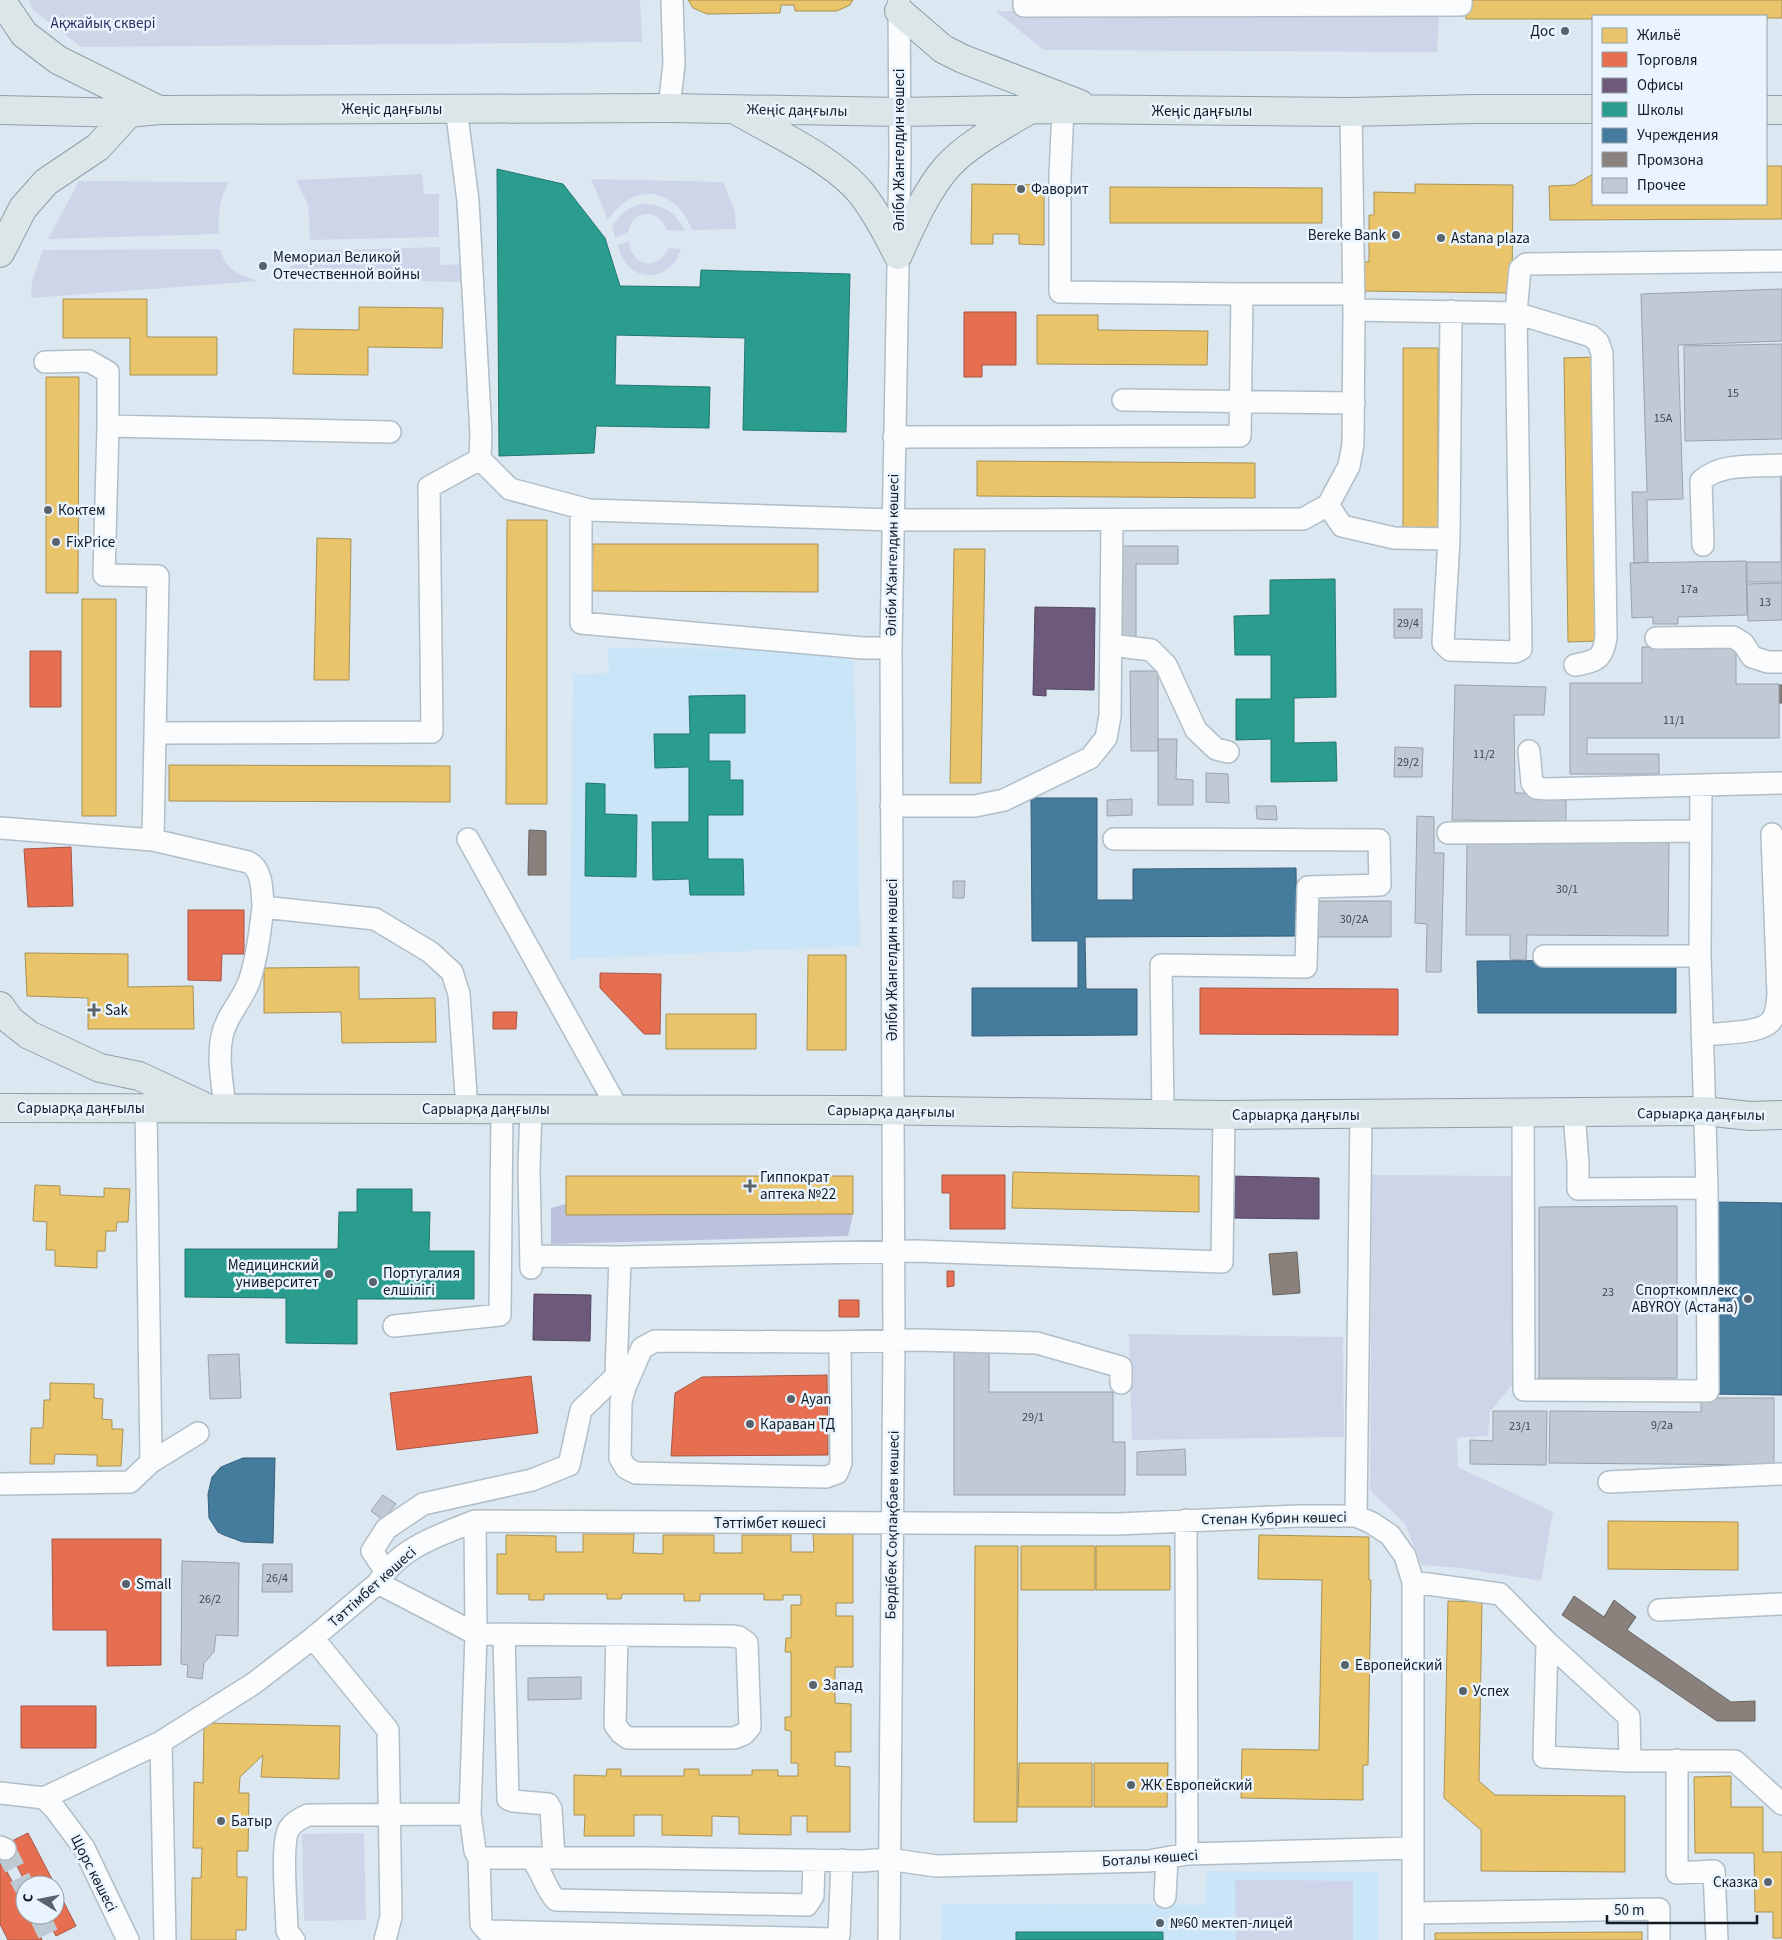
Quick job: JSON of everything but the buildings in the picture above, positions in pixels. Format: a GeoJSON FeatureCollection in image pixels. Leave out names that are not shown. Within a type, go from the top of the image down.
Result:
{"type":"FeatureCollection","features":[{"type":"Feature","properties":{"kind":"main road"},"geometry":{"type":"LineString","coordinates":[[1,0],[24,34],[58,60],[159,110]]}},
{"type":"Feature","properties":{"kind":"main road"},"geometry":{"type":"LineString","coordinates":[[899,5],[943,49],[963,59],[1098,111]]}},
{"type":"Feature","properties":{"kind":"main road","name":"Жеңіс даңғылы"},"geometry":{"type":"LineString","coordinates":[[0,110],[129,113],[159,110],[456,108],[668,108],[900,112],[1063,109],[1098,111],[1351,112],[1592,109]]}},
{"type":"Feature","properties":{"kind":"main road"},"geometry":{"type":"LineString","coordinates":[[733,109],[816,156],[859,191],[874,210],[898,255]]}},
{"type":"Feature","properties":{"kind":"main road"},"geometry":{"type":"LineString","coordinates":[[898,255],[915,218],[947,168],[974,145],[1029,110]]}},
{"type":"Feature","properties":{"kind":"main road"},"geometry":{"type":"LineString","coordinates":[[1767,110],[1782,110]]}},
{"type":"Feature","properties":{"kind":"main road"},"geometry":{"type":"LineString","coordinates":[[0,253],[23,208],[46,182],[98,147],[129,113]]}},
{"type":"Feature","properties":{"kind":"main road"},"geometry":{"type":"LineString","coordinates":[[0,1006],[10,1020],[29,1035],[100,1068],[139,1076],[217,1109]]}},
{"type":"Feature","properties":{"kind":"main road","name":"Сарыарқа даңғылы"},"geometry":{"type":"LineString","coordinates":[[0,1108],[618,1109],[1224,1116],[1704,1112],[1750,1116],[1782,1115]]}},
{"type":"Feature","properties":{"kind":"main road"},"geometry":{"type":"LineString","coordinates":[[1750,1116],[1782,1130]]}},
{"type":"Feature","properties":{"kind":"street"},"geometry":{"type":"LineString","coordinates":[[668,108],[674,64],[672,0]]}},
{"type":"Feature","properties":{"kind":"street"},"geometry":{"type":"LineString","coordinates":[[1024,0],[1024,6],[1461,5],[1461,0]]}},
{"type":"Feature","properties":{"kind":"street","name":"Әліби Жангелдин көшесі"},"geometry":{"type":"LineString","coordinates":[[893,1111],[891,648],[900,112],[899,5]]}},
{"type":"Feature","properties":{"kind":"street"},"geometry":{"type":"LineString","coordinates":[[456,108],[468,200],[481,434],[480,459],[510,489],[589,510],[893,520],[1303,519],[1328,505],[1349,466],[1353,444],[1354,302],[1351,112]]}},
{"type":"Feature","properties":{"kind":"street"},"geometry":{"type":"LineString","coordinates":[[1063,109],[1060,176],[1060,292],[1242,294],[1450,311],[1516,312],[1591,336],[1598,342],[1602,353],[1606,637],[1604,652],[1594,662],[1575,665]]}},
{"type":"Feature","properties":{"kind":"street"},"geometry":{"type":"LineString","coordinates":[[1450,311],[1449,539],[1443,643],[1450,650],[1515,652],[1522,650],[1516,312],[1520,269],[1526,264],[1782,261]]}},
{"type":"Feature","properties":{"kind":"street"},"geometry":{"type":"LineString","coordinates":[[894,437],[1240,436],[1242,294]]}},
{"type":"Feature","properties":{"kind":"street"},"geometry":{"type":"LineString","coordinates":[[45,362],[89,361],[108,372],[104,575],[158,576],[153,840]]}},
{"type":"Feature","properties":{"kind":"street"},"geometry":{"type":"LineString","coordinates":[[1123,400],[1354,403]]}},
{"type":"Feature","properties":{"kind":"street"},"geometry":{"type":"LineString","coordinates":[[108,426],[390,432]]}},
{"type":"Feature","properties":{"kind":"street"},"geometry":{"type":"LineString","coordinates":[[155,733],[432,732],[429,487],[480,459]]}},
{"type":"Feature","properties":{"kind":"street"},"geometry":{"type":"LineString","coordinates":[[1703,544],[1701,481],[1709,474],[1721,469],[1782,465]]}},
{"type":"Feature","properties":{"kind":"street"},"geometry":{"type":"LineString","coordinates":[[1328,505],[1342,526],[1394,538],[1449,539]]}},
{"type":"Feature","properties":{"kind":"street"},"geometry":{"type":"LineString","coordinates":[[582,508],[581,623],[862,648],[891,648]]}},
{"type":"Feature","properties":{"kind":"street"},"geometry":{"type":"LineString","coordinates":[[891,806],[975,806],[1004,800],[1090,758],[1106,738],[1110,716],[1112,520]]}},
{"type":"Feature","properties":{"kind":"street"},"geometry":{"type":"LineString","coordinates":[[1656,638],[1733,637],[1743,643],[1752,657],[1768,662],[1782,662]]}},
{"type":"Feature","properties":{"kind":"street"},"geometry":{"type":"LineString","coordinates":[[1111,644],[1151,650],[1166,665],[1196,730],[1216,749],[1228,752]]}},
{"type":"Feature","properties":{"kind":"street"},"geometry":{"type":"LineString","coordinates":[[1529,751],[1532,782],[1536,788],[1782,783]]}},
{"type":"Feature","properties":{"kind":"street"},"geometry":{"type":"LineString","coordinates":[[1523,1113],[1524,1390],[1708,1391],[1707,1188],[1700,956],[1701,786]]}},
{"type":"Feature","properties":{"kind":"street"},"geometry":{"type":"LineString","coordinates":[[0,828],[153,840],[253,864],[260,879],[264,907],[258,945],[249,982],[226,1022],[222,1034],[217,1109]]}},
{"type":"Feature","properties":{"kind":"street"},"geometry":{"type":"LineString","coordinates":[[1448,833],[1701,831]]}},
{"type":"Feature","properties":{"kind":"street"},"geometry":{"type":"LineString","coordinates":[[1702,1034],[1746,1031],[1762,1027],[1771,1022],[1777,1011],[1772,834]]}},
{"type":"Feature","properties":{"kind":"street"},"geometry":{"type":"LineString","coordinates":[[468,838],[618,1109]]}},
{"type":"Feature","properties":{"kind":"street"},"geometry":{"type":"LineString","coordinates":[[1114,838],[1379,840],[1380,885],[1308,887],[1306,966],[1161,965],[1163,1115]]}},
{"type":"Feature","properties":{"kind":"street"},"geometry":{"type":"LineString","coordinates":[[264,907],[375,919],[430,952],[452,972],[459,994],[467,1109]]}},
{"type":"Feature","properties":{"kind":"street"},"geometry":{"type":"LineString","coordinates":[[1544,956],[1700,956]]}},
{"type":"Feature","properties":{"kind":"street"},"geometry":{"type":"LineString","coordinates":[[146,1108],[151,1462]]}},
{"type":"Feature","properties":{"kind":"street"},"geometry":{"type":"LineString","coordinates":[[394,1326],[500,1315],[502,1109]]}},
{"type":"Feature","properties":{"kind":"street"},"geometry":{"type":"LineString","coordinates":[[531,1109],[529,1169],[531,1262],[620,1256],[892,1251],[1222,1262],[1224,1116]]}},
{"type":"Feature","properties":{"kind":"street","name":"Бердібек Соқпақбаев көшесі"},"geometry":{"type":"LineString","coordinates":[[888,1940],[894,1341],[892,1251],[893,1111]]}},
{"type":"Feature","properties":{"kind":"street"},"geometry":{"type":"LineString","coordinates":[[1574,1113],[1578,1189],[1707,1188]]}},
{"type":"Feature","properties":{"kind":"street"},"geometry":{"type":"LineString","coordinates":[[1356,1516],[1361,1114]]}},
{"type":"Feature","properties":{"kind":"street"},"geometry":{"type":"LineString","coordinates":[[617,1635],[615,1725],[628,1738],[734,1738],[744,1734],[750,1727],[748,1643],[739,1637],[617,1635],[476,1634],[382,1577],[372,1551],[386,1529],[423,1504],[532,1480],[569,1465],[581,1410],[616,1376],[620,1256]]}},
{"type":"Feature","properties":{"kind":"street"},"geometry":{"type":"LineString","coordinates":[[840,1342],[841,1463],[837,1472],[826,1477],[636,1474],[626,1468],[620,1458],[621,1401],[625,1387],[642,1348],[655,1341],[840,1342],[916,1340],[1037,1342],[1121,1367],[1121,1383]]}},
{"type":"Feature","properties":{"kind":"street"},"geometry":{"type":"LineString","coordinates":[[0,1484],[130,1482],[151,1462],[198,1433]]}},
{"type":"Feature","properties":{"kind":"street"},"geometry":{"type":"LineString","coordinates":[[1609,1482],[1782,1474]]}},
{"type":"Feature","properties":{"kind":"street","name":"Степан Кубрин көшесі"},"geometry":{"type":"LineString","coordinates":[[892,1523],[1118,1524],[1297,1516],[1356,1516],[1372,1523],[1390,1535],[1405,1556],[1412,1582],[1413,1940]]}},
{"type":"Feature","properties":{"kind":"street"},"geometry":{"type":"LineString","coordinates":[[1165,1897],[1177,1856],[1186,1520]]}},
{"type":"Feature","properties":{"kind":"street"},"geometry":{"type":"LineString","coordinates":[[475,1521],[476,1634],[470,1814],[475,1851],[479,1858],[482,1924],[487,1931],[834,1939],[838,1935],[842,1860]]}},
{"type":"Feature","properties":{"kind":"street","name":"Тәттімбет көшесі"},"geometry":{"type":"LineString","coordinates":[[44,1798],[161,1742],[253,1684],[313,1638],[408,1552],[425,1540],[475,1521],[892,1523]]}},
{"type":"Feature","properties":{"kind":"street"},"geometry":{"type":"LineString","coordinates":[[1412,1582],[1500,1594],[1547,1642],[1629,1717],[1630,1761]]}},
{"type":"Feature","properties":{"kind":"street"},"geometry":{"type":"LineString","coordinates":[[1659,1610],[1782,1604]]}},
{"type":"Feature","properties":{"kind":"street"},"geometry":{"type":"LineString","coordinates":[[504,1634],[508,1799],[548,1804],[552,1809],[554,1858]]}},
{"type":"Feature","properties":{"kind":"street"},"geometry":{"type":"LineString","coordinates":[[313,1638],[388,1730],[391,1917],[385,1940]]}},
{"type":"Feature","properties":{"kind":"street"},"geometry":{"type":"LineString","coordinates":[[1547,1642],[1544,1757],[1630,1761],[1736,1761],[1782,1804]]}},
{"type":"Feature","properties":{"kind":"street"},"geometry":{"type":"LineString","coordinates":[[161,1742],[165,1940]]}},
{"type":"Feature","properties":{"kind":"street"},"geometry":{"type":"LineString","coordinates":[[1677,1760],[1676,1873],[1714,1871],[1717,1940]]}},
{"type":"Feature","properties":{"kind":"street"},"geometry":{"type":"LineString","coordinates":[[0,1792],[44,1798]]}},
{"type":"Feature","properties":{"kind":"street","name":"Щорс көшесі"},"geometry":{"type":"LineString","coordinates":[[44,1798],[71,1828],[84,1848],[128,1940]]}},
{"type":"Feature","properties":{"kind":"street"},"geometry":{"type":"LineString","coordinates":[[294,1940],[287,1931],[285,1848],[288,1830],[297,1820],[308,1815],[470,1814]]}},
{"type":"Feature","properties":{"kind":"street","name":"Боталы көшесі"},"geometry":{"type":"LineString","coordinates":[[479,1858],[888,1859],[936,1866],[1148,1861],[1177,1856],[1412,1848]]}},
{"type":"Feature","properties":{"kind":"street"},"geometry":{"type":"LineString","coordinates":[[532,1859],[541,1871],[549,1892],[556,1900],[807,1905],[813,1896],[814,1860]]}},
{"type":"Feature","properties":{"kind":"street"},"geometry":{"type":"LineString","coordinates":[[1413,1913],[1659,1909],[1659,1940]]}},
{"type":"Feature","properties":{"kind":"shaded area"},"geometry":{"type":"Polygon","coordinates":[[[608,648],[813,650],[854,661],[860,946],[570,959],[573,674],[609,673],[608,648]]]}},
{"type":"Feature","properties":{"kind":"shaded area"},"geometry":{"type":"Polygon","coordinates":[[[566,1204],[566,1215],[853,1214],[848,1236],[551,1244],[551,1208],[566,1204]]]}},
{"type":"Feature","properties":{"kind":"shaded area","name":"№60 мектеп-лицей"},"geometry":{"type":"Polygon","coordinates":[[[1207,1871],[1378,1872],[1378,1940],[941,1940],[942,1904],[1205,1905],[1207,1871]]]}},
{"type":"Feature","properties":{"kind":"green space","name":"Ақжайық сквері"},"geometry":{"type":"Polygon","coordinates":[[[29,0],[640,0],[642,42],[81,47],[33,10],[29,0]]]}},
{"type":"Feature","properties":{"kind":"green space"},"geometry":{"type":"Polygon","coordinates":[[[995,11],[1439,14],[1437,52],[1044,50],[995,11]]]}},
{"type":"Feature","properties":{"kind":"green space"},"geometry":{"type":"Polygon","coordinates":[[[422,174],[424,194],[439,194],[439,237],[310,240],[308,205],[296,180],[422,174]]]}},
{"type":"Feature","properties":{"kind":"green space"},"geometry":{"type":"Polygon","coordinates":[[[591,179],[723,182],[735,211],[736,229],[692,230],[685,216],[676,205],[665,198],[653,194],[629,199],[618,207],[608,220],[591,179]]]}},
{"type":"Feature","properties":{"kind":"green space"},"geometry":{"type":"Polygon","coordinates":[[[79,181],[229,182],[223,194],[220,207],[219,234],[48,239],[79,181]]]}},
{"type":"Feature","properties":{"kind":"green space"},"geometry":{"type":"Polygon","coordinates":[[[640,204],[655,205],[667,210],[673,214],[685,231],[667,230],[658,218],[646,214],[640,215],[635,219],[628,232],[615,238],[612,227],[627,210],[640,204]]]}},
{"type":"Feature","properties":{"kind":"green space"},"geometry":{"type":"Polygon","coordinates":[[[629,241],[634,256],[639,261],[646,263],[658,261],[664,256],[668,248],[681,249],[675,261],[667,269],[658,274],[648,275],[638,273],[629,267],[622,258],[618,245],[629,241]]]}},
{"type":"Feature","properties":{"kind":"green space"},"geometry":{"type":"Polygon","coordinates":[[[440,247],[440,265],[473,264],[471,282],[273,279],[293,265],[305,251],[440,247]]]}},
{"type":"Feature","properties":{"kind":"green space"},"geometry":{"type":"Polygon","coordinates":[[[220,249],[226,263],[234,271],[258,281],[31,298],[32,281],[43,250],[220,249]]]}},
{"type":"Feature","properties":{"kind":"green space"},"geometry":{"type":"Polygon","coordinates":[[[1372,1175],[1514,1176],[1512,1385],[1490,1412],[1488,1436],[1457,1438],[1458,1467],[1553,1512],[1541,1581],[1461,1568],[1422,1565],[1405,1524],[1370,1490],[1372,1175]]]}},
{"type":"Feature","properties":{"kind":"green space"},"geometry":{"type":"Polygon","coordinates":[[[1129,1334],[1343,1337],[1344,1437],[1132,1440],[1129,1334]]]}},
{"type":"Feature","properties":{"kind":"green space"},"geometry":{"type":"Polygon","coordinates":[[[364,1833],[366,1920],[304,1921],[302,1834],[364,1833]]]}},
{"type":"Feature","properties":{"kind":"green space"},"geometry":{"type":"Polygon","coordinates":[[[1235,1880],[1353,1881],[1353,1940],[1236,1940],[1235,1880]]]}},
{"type":"Feature","properties":{"kind":"tunnel"},"geometry":{"type":"LineString","coordinates":[[5,1849],[18,1875]]}},
{"type":"Feature","properties":{"kind":"tunnel"},"geometry":{"type":"LineString","coordinates":[[44,1925],[51,1940]]}},
{"type":"Feature","properties":{"kind":"place","name":"Дос"},"geometry":{"type":"Point","coordinates":[1565,31]}},
{"type":"Feature","properties":{"kind":"place","name":"Фаворит"},"geometry":{"type":"Point","coordinates":[1021,189]}},
{"type":"Feature","properties":{"kind":"place","name":"Bereke Bank"},"geometry":{"type":"Point","coordinates":[1396,235]}},
{"type":"Feature","properties":{"kind":"place","name":"Astana plaza"},"geometry":{"type":"Point","coordinates":[1441,238]}},
{"type":"Feature","properties":{"kind":"place","name":"Мемориал Великой Отечественной войны"},"geometry":{"type":"Point","coordinates":[263,266]}},
{"type":"Feature","properties":{"kind":"place","name":"Коктем"},"geometry":{"type":"Point","coordinates":[48,510]}},
{"type":"Feature","properties":{"kind":"place","name":"FixPrice"},"geometry":{"type":"Point","coordinates":[56,542]}},
{"type":"Feature","properties":{"kind":"place","name":"Sak"},"geometry":{"type":"Point","coordinates":[94,1010]}},
{"type":"Feature","properties":{"kind":"place","name":"Гиппократ аптека №22"},"geometry":{"type":"Point","coordinates":[750,1186]}},
{"type":"Feature","properties":{"kind":"place","name":"Медицинский университет"},"geometry":{"type":"Point","coordinates":[329,1274]}},
{"type":"Feature","properties":{"kind":"place","name":"Португалия елшілігі"},"geometry":{"type":"Point","coordinates":[373,1282]}},
{"type":"Feature","properties":{"kind":"place","name":"Спорткомплекс ABYROY (Астана)"},"geometry":{"type":"Point","coordinates":[1748,1299]}},
{"type":"Feature","properties":{"kind":"place","name":"Ayan"},"geometry":{"type":"Point","coordinates":[791,1399]}},
{"type":"Feature","properties":{"kind":"place","name":"Караван ТД"},"geometry":{"type":"Point","coordinates":[750,1424]}},
{"type":"Feature","properties":{"kind":"place","name":"Small"},"geometry":{"type":"Point","coordinates":[126,1584]}},
{"type":"Feature","properties":{"kind":"place","name":"Европейский"},"geometry":{"type":"Point","coordinates":[1345,1665]}},
{"type":"Feature","properties":{"kind":"place","name":"Запад"},"geometry":{"type":"Point","coordinates":[813,1685]}},
{"type":"Feature","properties":{"kind":"place","name":"Успех"},"geometry":{"type":"Point","coordinates":[1463,1691]}},
{"type":"Feature","properties":{"kind":"place","name":"ЖК Европейский"},"geometry":{"type":"Point","coordinates":[1131,1785]}},
{"type":"Feature","properties":{"kind":"place","name":"Батыр"},"geometry":{"type":"Point","coordinates":[221,1821]}},
{"type":"Feature","properties":{"kind":"place","name":"Сказка"},"geometry":{"type":"Point","coordinates":[1768,1882]}},
{"type":"Feature","properties":{"kind":"place","name":"№60 мектеп-лицей"},"geometry":{"type":"Point","coordinates":[1160,1923]}}]}
